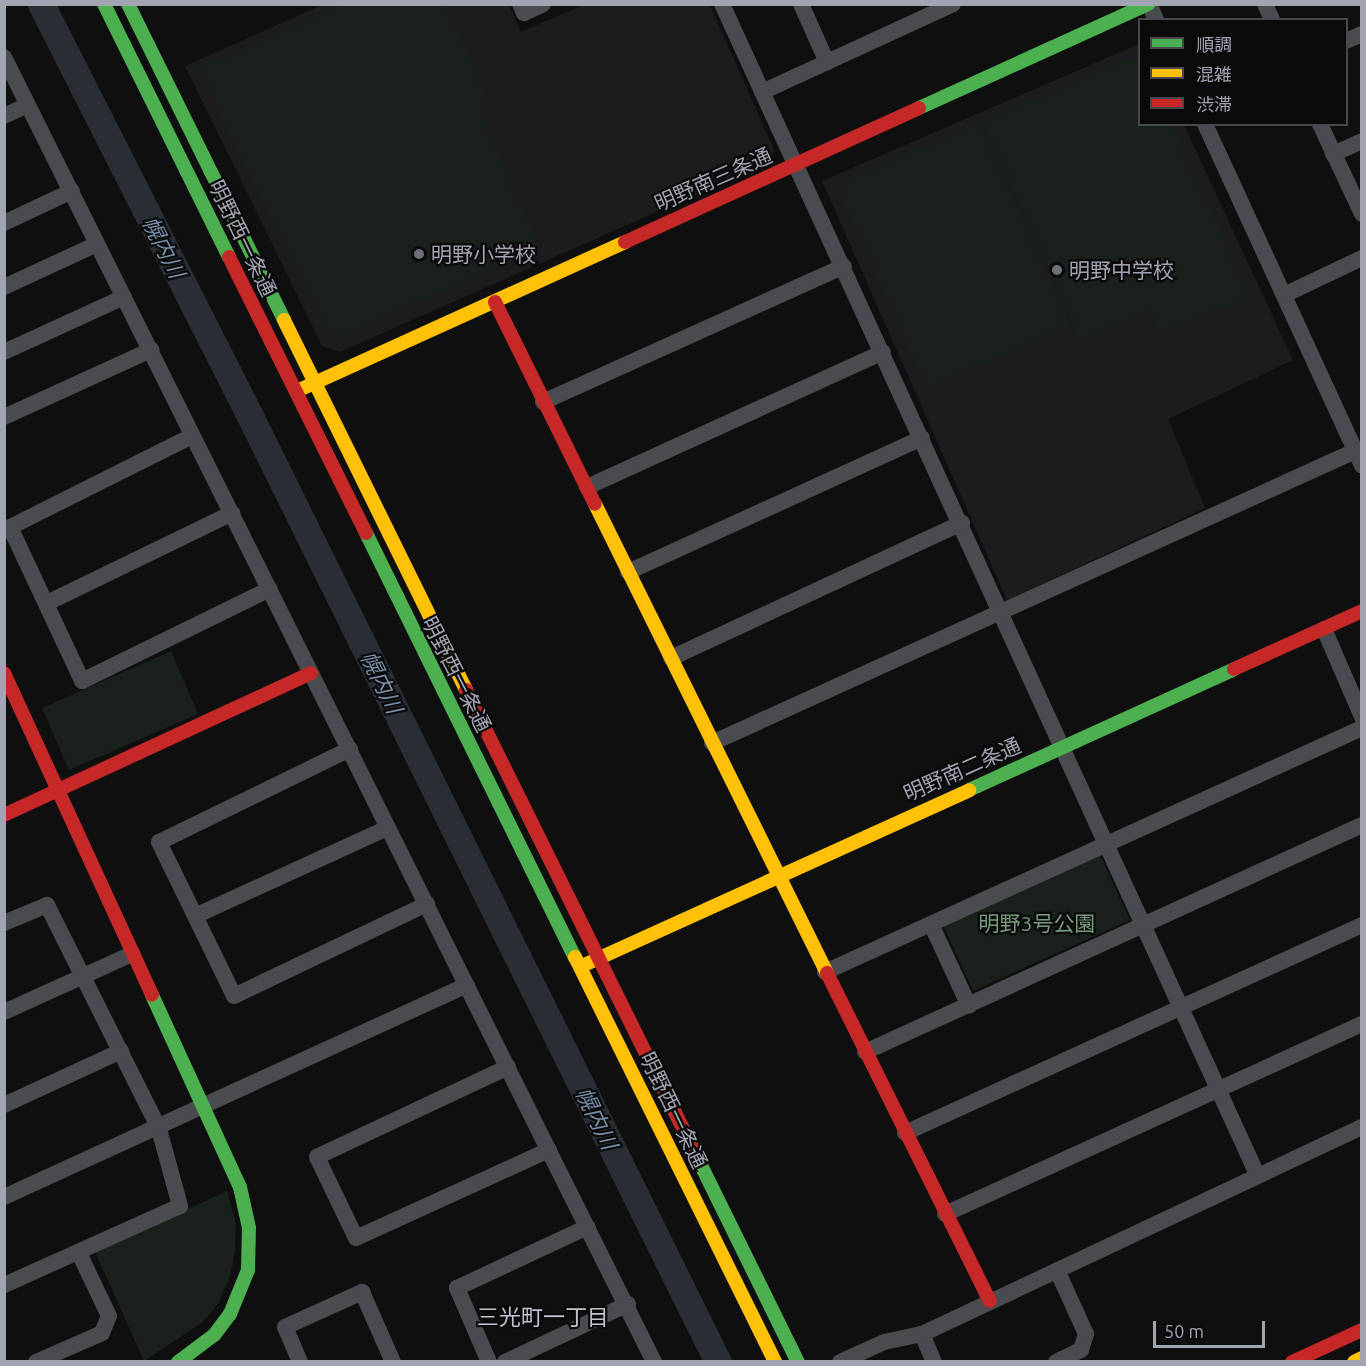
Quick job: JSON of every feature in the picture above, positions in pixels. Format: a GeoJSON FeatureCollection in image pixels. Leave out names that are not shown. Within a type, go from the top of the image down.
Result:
{"type":"FeatureCollection","features":[{"type":"Feature","properties":{"kind":"main road","name":"明野西一条通"},"geometry":{"type":"LineString","coordinates":[[105,4],[294,392],[775,1362]]}},
{"type":"Feature","properties":{"kind":"main road","name":"明野西一条通"},"geometry":{"type":"LineString","coordinates":[[128,4],[313,384],[600,958],[798,1362]]}},
{"type":"Feature","properties":{"kind":"main road","name":"明野南三条通"},"geometry":{"type":"LineString","coordinates":[[294,392],[1149,4]]}},
{"type":"Feature","properties":{"kind":"main road"},"geometry":{"type":"LineString","coordinates":[[495,302],[990,1301]]}},
{"type":"Feature","properties":{"kind":"main road","name":"明野南二条通"},"geometry":{"type":"LineString","coordinates":[[579,967],[1362,611]]}},
{"type":"Feature","properties":{"kind":"main road"},"geometry":{"type":"LineString","coordinates":[[4,673],[240,1187],[249,1228],[248,1270],[225,1321],[214,1335],[178,1362]]}},
{"type":"Feature","properties":{"kind":"main road"},"geometry":{"type":"LineString","coordinates":[[4,815],[311,673]]}},
{"type":"Feature","properties":{"kind":"main road"},"geometry":{"type":"LineString","coordinates":[[1292,1362],[1362,1330]]}},
{"type":"Feature","properties":{"kind":"main road"},"geometry":{"type":"LineString","coordinates":[[1354,1362],[1362,1358]]}},
{"type":"Feature","properties":{"kind":"street"},"geometry":{"type":"LineString","coordinates":[[520,4],[524,13],[543,4]]}},
{"type":"Feature","properties":{"kind":"street"},"geometry":{"type":"LineString","coordinates":[[722,4],[962,523],[1180,1009],[1257,1174]]}},
{"type":"Feature","properties":{"kind":"street"},"geometry":{"type":"LineString","coordinates":[[801,4],[827,62]]}},
{"type":"Feature","properties":{"kind":"street"},"geometry":{"type":"LineString","coordinates":[[1149,4],[1155,18]]}},
{"type":"Feature","properties":{"kind":"street"},"geometry":{"type":"LineString","coordinates":[[1265,4],[1271,18]]}},
{"type":"Feature","properties":{"kind":"street"},"geometry":{"type":"LineString","coordinates":[[762,92],[942,7]]}},
{"type":"Feature","properties":{"kind":"street"},"geometry":{"type":"LineString","coordinates":[[1348,41],[1362,34]]}},
{"type":"Feature","properties":{"kind":"street"},"geometry":{"type":"LineString","coordinates":[[4,57],[350,749],[387,828],[628,1304],[654,1362]]}},
{"type":"Feature","properties":{"kind":"street"},"geometry":{"type":"LineString","coordinates":[[4,116],[28,105]]}},
{"type":"Feature","properties":{"kind":"street"},"geometry":{"type":"LineString","coordinates":[[712,743],[1358,459],[1206,126]]}},
{"type":"Feature","properties":{"kind":"street"},"geometry":{"type":"LineString","coordinates":[[1321,126],[1362,214]]}},
{"type":"Feature","properties":{"kind":"street"},"geometry":{"type":"LineString","coordinates":[[1333,154],[1362,141]]}},
{"type":"Feature","properties":{"kind":"street"},"geometry":{"type":"LineString","coordinates":[[4,223],[72,192]]}},
{"type":"Feature","properties":{"kind":"street"},"geometry":{"type":"LineString","coordinates":[[4,287],[97,244]]}},
{"type":"Feature","properties":{"kind":"street"},"geometry":{"type":"LineString","coordinates":[[1284,295],[1362,258]]}},
{"type":"Feature","properties":{"kind":"street"},"geometry":{"type":"LineString","coordinates":[[543,402],[844,266]]}},
{"type":"Feature","properties":{"kind":"street"},"geometry":{"type":"LineString","coordinates":[[4,352],[124,297]]}},
{"type":"Feature","properties":{"kind":"street"},"geometry":{"type":"LineString","coordinates":[[4,417],[151,350]]}},
{"type":"Feature","properties":{"kind":"street"},"geometry":{"type":"LineString","coordinates":[[587,487],[883,352]]}},
{"type":"Feature","properties":{"kind":"street"},"geometry":{"type":"LineString","coordinates":[[192,436],[10,527],[82,681],[270,589]]}},
{"type":"Feature","properties":{"kind":"street"},"geometry":{"type":"LineString","coordinates":[[628,572],[922,438]]}},
{"type":"Feature","properties":{"kind":"street"},"geometry":{"type":"LineString","coordinates":[[47,603],[232,513]]}},
{"type":"Feature","properties":{"kind":"street"},"geometry":{"type":"LineString","coordinates":[[671,658],[962,523]]}},
{"type":"Feature","properties":{"kind":"street"},"geometry":{"type":"LineString","coordinates":[[1324,628],[1362,717]]}},
{"type":"Feature","properties":{"kind":"street"},"geometry":{"type":"LineString","coordinates":[[825,972],[1362,728]]}},
{"type":"Feature","properties":{"kind":"street"},"geometry":{"type":"LineString","coordinates":[[350,749],[159,842],[234,996],[427,904]]}},
{"type":"Feature","properties":{"kind":"street"},"geometry":{"type":"LineString","coordinates":[[865,1052],[1362,825]]}},
{"type":"Feature","properties":{"kind":"street"},"geometry":{"type":"LineString","coordinates":[[195,916],[387,828]]}},
{"type":"Feature","properties":{"kind":"street"},"geometry":{"type":"LineString","coordinates":[[4,923],[46,904],[159,1129],[180,1206],[4,1285]]}},
{"type":"Feature","properties":{"kind":"street"},"geometry":{"type":"LineString","coordinates":[[931,924],[969,1006]]}},
{"type":"Feature","properties":{"kind":"street"},"geometry":{"type":"LineString","coordinates":[[905,1133],[1362,925]]}},
{"type":"Feature","properties":{"kind":"street"},"geometry":{"type":"LineString","coordinates":[[4,1012],[132,954]]}},
{"type":"Feature","properties":{"kind":"street"},"geometry":{"type":"LineString","coordinates":[[4,1197],[159,1129],[466,985]]}},
{"type":"Feature","properties":{"kind":"street"},"geometry":{"type":"LineString","coordinates":[[945,1214],[1362,1024]]}},
{"type":"Feature","properties":{"kind":"street"},"geometry":{"type":"LineString","coordinates":[[4,1105],[121,1051]]}},
{"type":"Feature","properties":{"kind":"street"},"geometry":{"type":"LineString","coordinates":[[508,1067],[317,1157],[351,1228],[356,1238],[549,1150]]}},
{"type":"Feature","properties":{"kind":"street"},"geometry":{"type":"LineString","coordinates":[[840,1362],[885,1342],[922,1334],[1257,1174],[1362,1127]]}},
{"type":"Feature","properties":{"kind":"street"},"geometry":{"type":"LineString","coordinates":[[489,1362],[457,1288],[587,1227]]}},
{"type":"Feature","properties":{"kind":"street"},"geometry":{"type":"LineString","coordinates":[[36,1362],[102,1333],[109,1316],[79,1253]]}},
{"type":"Feature","properties":{"kind":"street"},"geometry":{"type":"LineString","coordinates":[[1056,1270],[1086,1334],[1081,1350],[1056,1362]]}},
{"type":"Feature","properties":{"kind":"street"},"geometry":{"type":"LineString","coordinates":[[300,1362],[285,1327],[362,1292],[393,1362]]}},
{"type":"Feature","properties":{"kind":"street"},"geometry":{"type":"LineString","coordinates":[[505,1362],[628,1304]]}},
{"type":"Feature","properties":{"kind":"street"},"geometry":{"type":"LineString","coordinates":[[922,1334],[934,1362]]}},
{"type":"Feature","properties":{"kind":"shaded area","name":"明野小学校"},"geometry":{"type":"Polygon","coordinates":[[[322,5],[509,5],[521,32],[583,5],[710,5],[774,150],[769,162],[340,352],[322,346],[185,66],[322,5]]]}},
{"type":"Feature","properties":{"kind":"shaded area","name":"明野中学校"},"geometry":{"type":"Polygon","coordinates":[[[1138,44],[1138,126],[1184,126],[1293,360],[1168,419],[1205,508],[1007,600],[822,181],[1138,44]]]}},
{"type":"Feature","properties":{"kind":"green space"},"geometry":{"type":"Polygon","coordinates":[[[341,5],[445,5],[483,88],[485,124],[539,249],[331,341],[199,68],[341,5]]]}},
{"type":"Feature","properties":{"kind":"green space"},"geometry":{"type":"Polygon","coordinates":[[[1129,58],[1138,62],[1138,126],[1171,126],[1250,297],[1162,333],[1150,310],[1082,341],[984,121],[1129,58]]]}},
{"type":"Feature","properties":{"kind":"green space"},"geometry":{"type":"Polygon","coordinates":[[[978,123],[1069,325],[928,389],[837,184],[978,123]]]}},
{"type":"Feature","properties":{"kind":"green space"},"geometry":{"type":"Polygon","coordinates":[[[171,651],[198,714],[69,770],[42,708],[171,651]]]}},
{"type":"Feature","properties":{"kind":"green space","name":"明野3号公園"},"geometry":{"type":"Polygon","coordinates":[[[1100,855],[1130,920],[973,991],[943,925],[1100,855]]]}},
{"type":"Feature","properties":{"kind":"green space"},"geometry":{"type":"Polygon","coordinates":[[[227,1191],[236,1224],[235,1252],[229,1279],[218,1304],[203,1322],[144,1361],[95,1252],[227,1191]]]}},
{"type":"Feature","properties":{"kind":"waterway","name":"幌内川"},"geometry":{"type":"LineString","coordinates":[[41,4],[249,414],[718,1362]]}},
{"type":"Feature","properties":{"kind":"traffic: fast"},"geometry":{"type":"LineString","coordinates":[[104,4],[229,257]]}},
{"type":"Feature","properties":{"kind":"traffic: fast"},"geometry":{"type":"LineString","coordinates":[[128,4],[284,320]]}},
{"type":"Feature","properties":{"kind":"traffic: fast"},"geometry":{"type":"LineString","coordinates":[[919,108],[1148,4]]}},
{"type":"Feature","properties":{"kind":"traffic: fast"},"geometry":{"type":"LineString","coordinates":[[366,533],[575,957]]}},
{"type":"Feature","properties":{"kind":"traffic: fast"},"geometry":{"type":"LineString","coordinates":[[969,790],[1234,669]]}},
{"type":"Feature","properties":{"kind":"traffic: fast"},"geometry":{"type":"LineString","coordinates":[[152,995],[240,1187],[249,1228],[248,1270],[230,1314],[214,1335],[178,1362]]}},
{"type":"Feature","properties":{"kind":"traffic: fast"},"geometry":{"type":"LineString","coordinates":[[695,1153],[798,1362]]}},
{"type":"Feature","properties":{"kind":"traffic: slow"},"geometry":{"type":"LineString","coordinates":[[299,390],[625,242]]}},
{"type":"Feature","properties":{"kind":"traffic: slow"},"geometry":{"type":"LineString","coordinates":[[284,320],[466,690]]}},
{"type":"Feature","properties":{"kind":"traffic: slow"},"geometry":{"type":"LineString","coordinates":[[595,504],[827,973]]}},
{"type":"Feature","properties":{"kind":"traffic: slow"},"geometry":{"type":"LineString","coordinates":[[584,965],[969,790]]}},
{"type":"Feature","properties":{"kind":"traffic: slow"},"geometry":{"type":"LineString","coordinates":[[575,957],[775,1362]]}},
{"type":"Feature","properties":{"kind":"traffic: slow"},"geometry":{"type":"LineString","coordinates":[[1354,1362],[1362,1358]]}},
{"type":"Feature","properties":{"kind":"traffic: jam"},"geometry":{"type":"LineString","coordinates":[[625,242],[919,108]]}},
{"type":"Feature","properties":{"kind":"traffic: jam"},"geometry":{"type":"LineString","coordinates":[[229,257],[366,533]]}},
{"type":"Feature","properties":{"kind":"traffic: jam"},"geometry":{"type":"LineString","coordinates":[[495,302],[595,504]]}},
{"type":"Feature","properties":{"kind":"traffic: jam"},"geometry":{"type":"LineString","coordinates":[[1234,669],[1362,611]]}},
{"type":"Feature","properties":{"kind":"traffic: jam"},"geometry":{"type":"LineString","coordinates":[[4,673],[152,995]]}},
{"type":"Feature","properties":{"kind":"traffic: jam"},"geometry":{"type":"LineString","coordinates":[[4,815],[311,673]]}},
{"type":"Feature","properties":{"kind":"traffic: jam"},"geometry":{"type":"LineString","coordinates":[[466,690],[695,1153]]}},
{"type":"Feature","properties":{"kind":"traffic: jam"},"geometry":{"type":"LineString","coordinates":[[827,973],[990,1301]]}},
{"type":"Feature","properties":{"kind":"traffic: jam"},"geometry":{"type":"LineString","coordinates":[[1292,1362],[1362,1330]]}},
{"type":"Feature","properties":{"kind":"place","name":"明野小学校"},"geometry":{"type":"Point","coordinates":[419,254]}},
{"type":"Feature","properties":{"kind":"place","name":"明野中学校"},"geometry":{"type":"Point","coordinates":[1057,270]}},
{"type":"Feature","properties":{"kind":"district","name":"三光町一丁目"},"geometry":{"type":"Point","coordinates":[543,1317]}}]}
